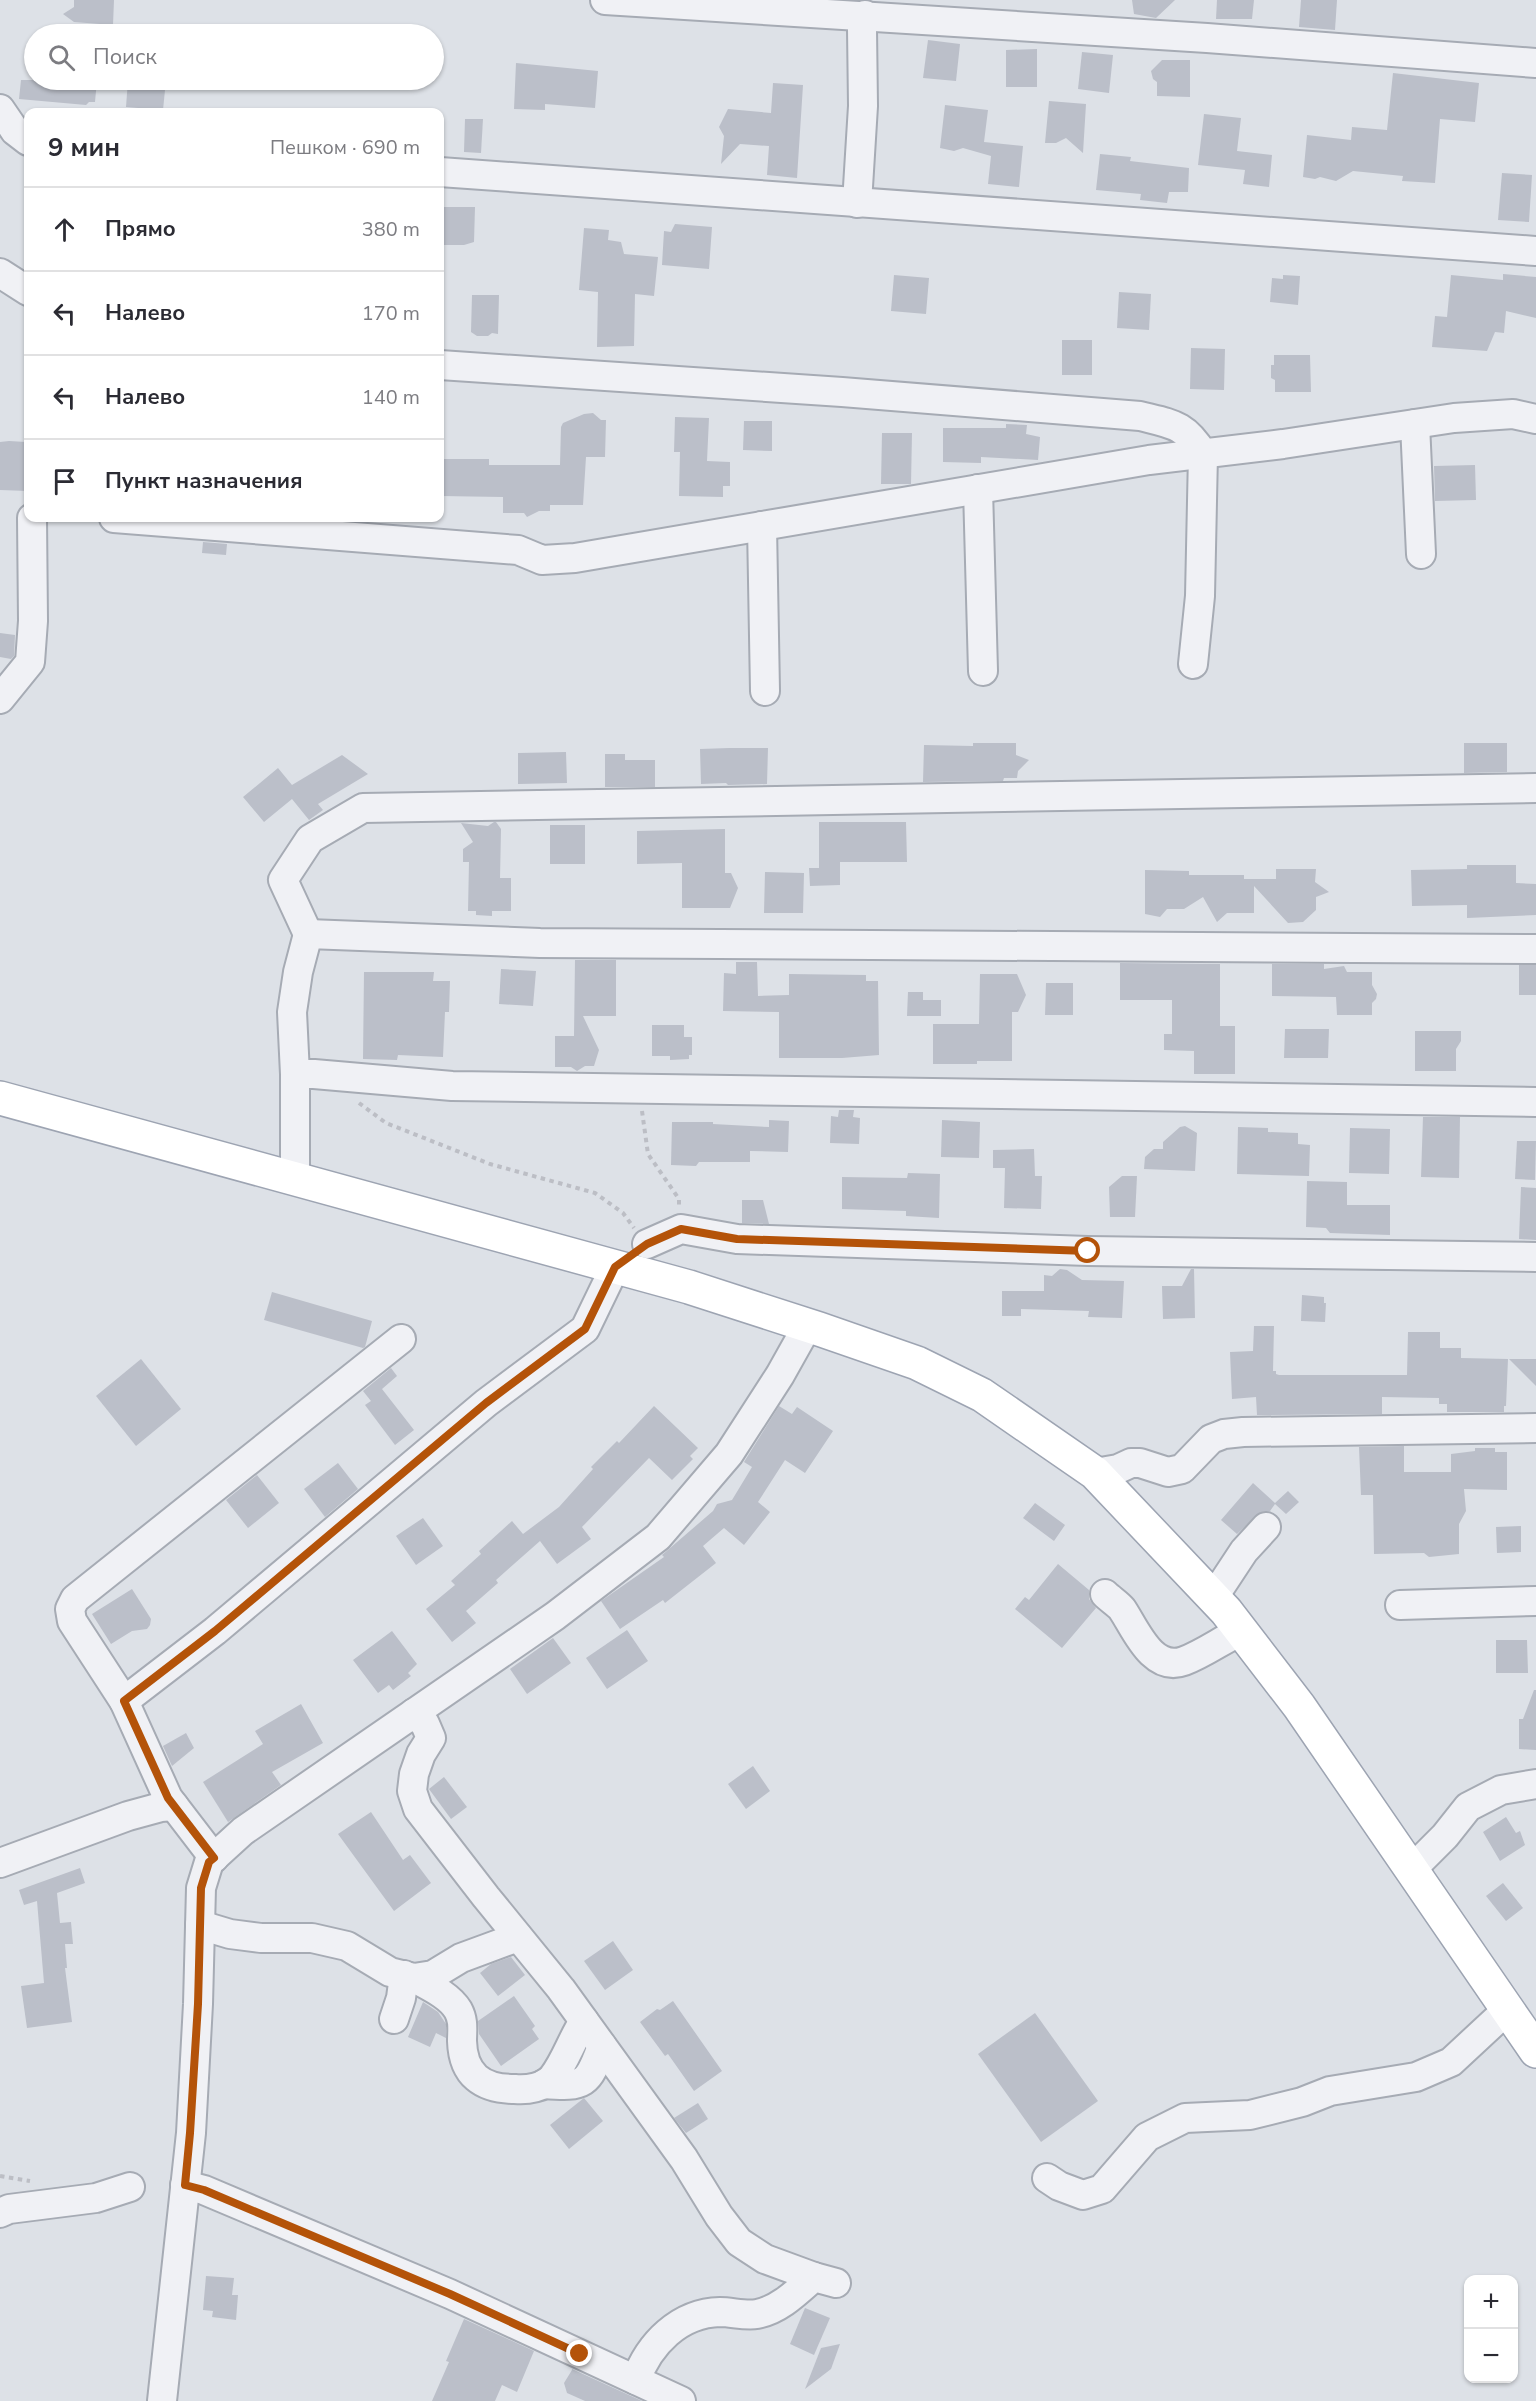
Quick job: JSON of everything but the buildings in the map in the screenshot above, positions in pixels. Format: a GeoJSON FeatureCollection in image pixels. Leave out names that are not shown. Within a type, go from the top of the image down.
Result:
{"type":"FeatureCollection","features":[{"type":"Feature","properties":{"kind":"main road"},"geometry":{"type":"LineString","coordinates":[[0,1098],[295,1177],[689,1287],[916,1363],[982,1395],[1095,1473],[1213,1598],[1241,1631],[1299,1706],[1536,2051]]}},
{"type":"Feature","properties":{"kind":"street"},"geometry":{"type":"LineString","coordinates":[[605,0],[865,15],[1536,63]]}},
{"type":"Feature","properties":{"kind":"street"},"geometry":{"type":"LineString","coordinates":[[857,203],[863,106],[862,29],[865,15]]}},
{"type":"Feature","properties":{"kind":"street"},"geometry":{"type":"LineString","coordinates":[[0,109],[15,131],[24,139]]}},
{"type":"Feature","properties":{"kind":"street"},"geometry":{"type":"LineString","coordinates":[[0,149],[24,143]]}},
{"type":"Feature","properties":{"kind":"street"},"geometry":{"type":"LineString","coordinates":[[444,172],[1536,251]]}},
{"type":"Feature","properties":{"kind":"street"},"geometry":{"type":"LineString","coordinates":[[0,273],[24,288]]}},
{"type":"Feature","properties":{"kind":"street"},"geometry":{"type":"LineString","coordinates":[[444,365],[842,392],[1140,416],[1176,425],[1193,438],[1203,454],[1200,596],[1193,664]]}},
{"type":"Feature","properties":{"kind":"street"},"geometry":{"type":"LineString","coordinates":[[164,522],[518,550],[542,560],[575,558],[1149,460],[1283,444],[1454,418],[1528,414]]}},
{"type":"Feature","properties":{"kind":"street"},"geometry":{"type":"LineString","coordinates":[[1415,424],[1421,554]]}},
{"type":"Feature","properties":{"kind":"street"},"geometry":{"type":"LineString","coordinates":[[978,489],[982,566],[983,671]]}},
{"type":"Feature","properties":{"kind":"street"},"geometry":{"type":"LineString","coordinates":[[0,699],[30,662],[33,621],[32,522]]}},
{"type":"Feature","properties":{"kind":"street"},"geometry":{"type":"LineString","coordinates":[[762,526],[765,691]]}},
{"type":"Feature","properties":{"kind":"street"},"geometry":{"type":"LineString","coordinates":[[295,1177],[296,1074],[292,1012],[298,972],[308,934],[283,880],[310,839],[363,808],[1536,788]]}},
{"type":"Feature","properties":{"kind":"street"},"geometry":{"type":"LineString","coordinates":[[308,934],[540,943],[1536,949]]}},
{"type":"Feature","properties":{"kind":"street"},"geometry":{"type":"LineString","coordinates":[[296,1074],[452,1086],[1536,1102]]}},
{"type":"Feature","properties":{"kind":"street"},"geometry":{"type":"LineString","coordinates":[[647,1244],[681,1229],[737,1239],[1088,1251],[1536,1257]]}},
{"type":"Feature","properties":{"kind":"street"},"geometry":{"type":"LineString","coordinates":[[124,1701],[215,1631],[486,1403],[585,1329],[615,1267]]}},
{"type":"Feature","properties":{"kind":"street"},"geometry":{"type":"LineString","coordinates":[[162,2401],[194,2075],[201,1888],[209,1862],[243,1831],[555,1616],[658,1537],[729,1454],[780,1375],[808,1325]]}},
{"type":"Feature","properties":{"kind":"street"},"geometry":{"type":"LineString","coordinates":[[214,1858],[174,1806],[154,1770],[124,1701],[72,1621],[70,1609],[75,1599],[401,1339]]}},
{"type":"Feature","properties":{"kind":"street"},"geometry":{"type":"LineString","coordinates":[[1095,1473],[1118,1469],[1131,1463],[1140,1463],[1168,1472],[1182,1469],[1211,1439],[1243,1431],[1536,1428]]}},
{"type":"Feature","properties":{"kind":"street"},"geometry":{"type":"LineString","coordinates":[[1213,1598],[1244,1551],[1266,1527]]}},
{"type":"Feature","properties":{"kind":"street"},"geometry":{"type":"LineString","coordinates":[[1105,1594],[1122,1609],[1128,1623],[1149,1651],[1166,1662],[1180,1663],[1191,1659],[1220,1640],[1241,1631]]}},
{"type":"Feature","properties":{"kind":"street"},"geometry":{"type":"LineString","coordinates":[[1400,1605],[1536,1601]]}},
{"type":"Feature","properties":{"kind":"street"},"geometry":{"type":"LineString","coordinates":[[414,1713],[425,1724],[431,1738],[414,1774],[412,1791],[418,1809],[584,2021],[684,2159],[719,2216],[739,2242],[765,2259],[825,2280],[773,2309],[755,2315],[706,2313],[674,2327],[660,2338],[641,2366],[636,2380]]}},
{"type":"Feature","properties":{"kind":"street"},"geometry":{"type":"LineString","coordinates":[[1411,1870],[1445,1836],[1468,1806],[1501,1790],[1536,1784]]}},
{"type":"Feature","properties":{"kind":"street"},"geometry":{"type":"LineString","coordinates":[[0,1863],[128,1816],[174,1806]]}},
{"type":"Feature","properties":{"kind":"street"},"geometry":{"type":"LineString","coordinates":[[200,1925],[230,1934],[261,1938],[312,1938],[347,1946],[390,1972],[409,1977],[442,1994],[457,2008],[463,2023],[464,2058],[473,2078],[491,2087],[516,2090],[544,2084],[570,2086],[585,2082],[594,2068],[602,2046]]}},
{"type":"Feature","properties":{"kind":"street"},"geometry":{"type":"LineString","coordinates":[[409,1977],[433,1975],[461,1958],[518,1937]]}},
{"type":"Feature","properties":{"kind":"street"},"geometry":{"type":"LineString","coordinates":[[394,2019],[409,1977]]}},
{"type":"Feature","properties":{"kind":"street"},"geometry":{"type":"LineString","coordinates":[[1047,2178],[1059,2186],[1083,2195],[1102,2189],[1147,2137],[1185,2118],[1250,2115],[1302,2102],[1330,2091],[1416,2077],[1451,2062],[1508,2010]]}},
{"type":"Feature","properties":{"kind":"street"},"geometry":{"type":"LineString","coordinates":[[544,2084],[551,2079],[564,2060],[575,2034],[584,2021]]}},
{"type":"Feature","properties":{"kind":"street"},"geometry":{"type":"LineString","coordinates":[[185,2185],[204,2190],[450,2294],[681,2401]]}},
{"type":"Feature","properties":{"kind":"street"},"geometry":{"type":"LineString","coordinates":[[0,2213],[9,2209],[96,2198],[130,2187]]}},
{"type":"Feature","properties":{"kind":"path"},"geometry":{"type":"LineString","coordinates":[[639,1089],[648,1154],[679,1199],[681,1229]]}},
{"type":"Feature","properties":{"kind":"path"},"geometry":{"type":"LineString","coordinates":[[357,1102],[386,1123],[490,1164],[595,1193],[623,1213],[647,1244]]}},
{"type":"Feature","properties":{"kind":"route"},"geometry":{"type":"LineString","coordinates":[[580,2354],[450,2294],[320,2241],[204,2190],[185,2185],[198,2004],[201,1888],[209,1862],[214,1858],[168,1798],[124,1701],[215,1631],[486,1403],[585,1329],[615,1267],[647,1244],[681,1229],[737,1239],[1088,1251]]}}]}
